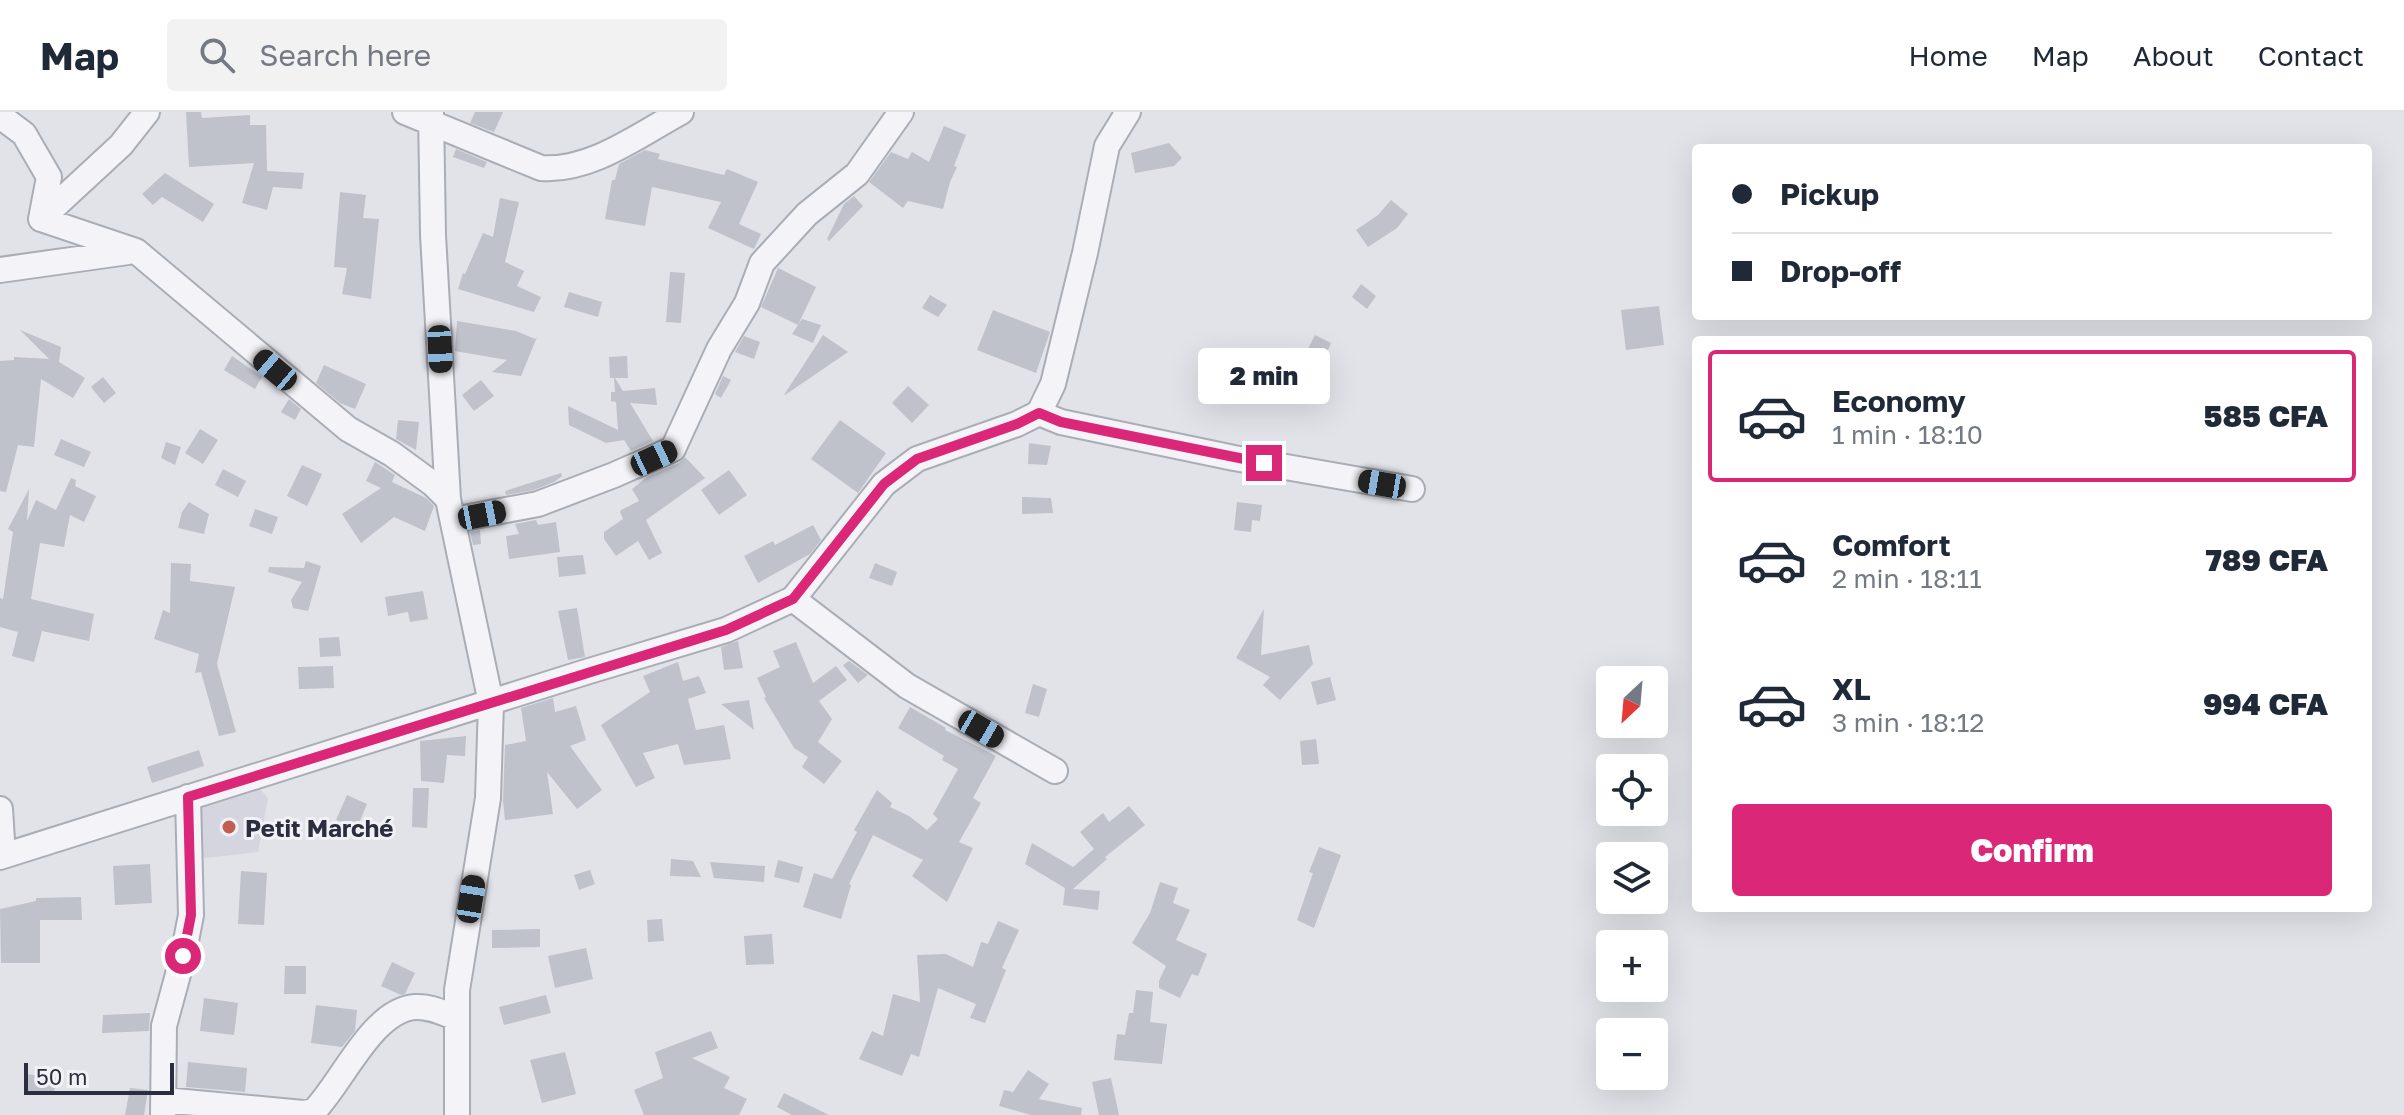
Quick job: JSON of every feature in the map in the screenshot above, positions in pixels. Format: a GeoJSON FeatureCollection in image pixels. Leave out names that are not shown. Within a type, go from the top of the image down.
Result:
{"type":"FeatureCollection","features":[{"type":"Feature","properties":{"kind":"street"},"geometry":{"type":"LineString","coordinates":[[41,219],[121,145],[147,112]]}},
{"type":"Feature","properties":{"kind":"street"},"geometry":{"type":"LineString","coordinates":[[405,112],[431,118],[541,168],[561,170],[581,165],[681,112]]}},
{"type":"Feature","properties":{"kind":"street"},"geometry":{"type":"LineString","coordinates":[[451,510],[538,504],[673,449],[719,349],[747,303],[762,263],[807,214],[857,174],[901,112]]}},
{"type":"Feature","properties":{"kind":"street"},"geometry":{"type":"LineString","coordinates":[[0,809],[2,857],[726,630],[793,599],[884,484],[917,459],[1017,424],[1039,413],[1053,384],[1107,146],[1128,112]]}},
{"type":"Feature","properties":{"kind":"street"},"geometry":{"type":"LineString","coordinates":[[0,116],[24,134],[49,177],[41,219]]}},
{"type":"Feature","properties":{"kind":"street"},"geometry":{"type":"LineString","coordinates":[[431,118],[433,235],[451,510],[491,703],[488,798],[457,990],[457,1115]]}},
{"type":"Feature","properties":{"kind":"street"},"geometry":{"type":"LineString","coordinates":[[41,219],[136,251],[348,429],[392,454],[433,484],[451,510]]}},
{"type":"Feature","properties":{"kind":"street"},"geometry":{"type":"LineString","coordinates":[[0,270],[136,251]]}},
{"type":"Feature","properties":{"kind":"street"},"geometry":{"type":"LineString","coordinates":[[1039,413],[1061,422],[1234,458],[1412,489]]}},
{"type":"Feature","properties":{"kind":"street"},"geometry":{"type":"LineString","coordinates":[[793,599],[907,686],[1055,771]]}},
{"type":"Feature","properties":{"kind":"street"},"geometry":{"type":"LineString","coordinates":[[188,797],[191,915],[164,1026],[164,1108],[303,1114],[314,1111],[380,1023],[396,1011],[414,1007],[433,1008],[457,1018]]}},
{"type":"Feature","properties":{"kind":"shaded area","name":"Petit Marché"},"geometry":{"type":"Polygon","coordinates":[[[256,785],[268,798],[258,852],[197,859],[193,802],[256,785]]]}},
{"type":"Feature","properties":{"kind":"building"},"geometry":{"type":"Polygon","coordinates":[[[186,112],[201,112],[202,118],[250,115],[250,125],[266,125],[267,171],[304,173],[302,189],[273,187],[267,210],[242,203],[254,163],[189,167],[186,112]]]}},
{"type":"Feature","properties":{"kind":"building"},"geometry":{"type":"Polygon","coordinates":[[[475,112],[503,112],[494,132],[470,123],[475,112]]]}},
{"type":"Feature","properties":{"kind":"building"},"geometry":{"type":"Polygon","coordinates":[[[944,126],[966,135],[943,209],[908,201],[903,208],[869,182],[891,152],[908,159],[912,152],[929,162],[944,126]]]}},
{"type":"Feature","properties":{"kind":"building"},"geometry":{"type":"Polygon","coordinates":[[[1169,143],[1182,158],[1174,166],[1135,173],[1131,153],[1169,143]]]}},
{"type":"Feature","properties":{"kind":"building"},"geometry":{"type":"Polygon","coordinates":[[[456,149],[487,162],[484,168],[453,157],[456,149]]]}},
{"type":"Feature","properties":{"kind":"building"},"geometry":{"type":"Polygon","coordinates":[[[645,150],[660,154],[658,159],[724,175],[727,169],[758,182],[739,224],[761,234],[754,249],[708,228],[721,202],[652,187],[645,226],[605,219],[612,180],[615,180],[619,164],[645,150]]]}},
{"type":"Feature","properties":{"kind":"building"},"geometry":{"type":"Polygon","coordinates":[[[165,173],[214,204],[203,222],[162,197],[153,205],[142,194],[165,173]]]}},
{"type":"Feature","properties":{"kind":"building"},"geometry":{"type":"Polygon","coordinates":[[[340,192],[366,195],[363,218],[379,219],[371,299],[342,294],[347,268],[334,267],[340,192]]]}},
{"type":"Feature","properties":{"kind":"building"},"geometry":{"type":"Polygon","coordinates":[[[854,196],[863,206],[829,241],[827,239],[844,204],[854,196]]]}},
{"type":"Feature","properties":{"kind":"building"},"geometry":{"type":"Polygon","coordinates":[[[500,198],[519,202],[505,262],[524,271],[517,286],[541,297],[534,312],[458,289],[483,233],[493,237],[500,198]]]}},
{"type":"Feature","properties":{"kind":"building"},"geometry":{"type":"Polygon","coordinates":[[[1391,200],[1408,214],[1397,228],[1368,247],[1356,230],[1378,215],[1391,200]]]}},
{"type":"Feature","properties":{"kind":"building"},"geometry":{"type":"Polygon","coordinates":[[[778,268],[816,287],[798,325],[761,307],[778,268]]]}},
{"type":"Feature","properties":{"kind":"building"},"geometry":{"type":"Polygon","coordinates":[[[670,272],[685,273],[681,323],[666,322],[670,272]]]}},
{"type":"Feature","properties":{"kind":"building"},"geometry":{"type":"Polygon","coordinates":[[[1361,284],[1376,296],[1367,309],[1352,297],[1361,284]]]}},
{"type":"Feature","properties":{"kind":"building"},"geometry":{"type":"Polygon","coordinates":[[[569,292],[602,302],[598,317],[564,307],[569,292]]]}},
{"type":"Feature","properties":{"kind":"building"},"geometry":{"type":"Polygon","coordinates":[[[930,295],[947,305],[938,317],[922,308],[930,295]]]}},
{"type":"Feature","properties":{"kind":"building"},"geometry":{"type":"Polygon","coordinates":[[[1659,306],[1664,345],[1626,350],[1621,310],[1659,306]]]}},
{"type":"Feature","properties":{"kind":"building"},"geometry":{"type":"Polygon","coordinates":[[[993,310],[1050,332],[1036,373],[977,350],[993,310]]]}},
{"type":"Feature","properties":{"kind":"building"},"geometry":{"type":"Polygon","coordinates":[[[802,319],[821,325],[813,343],[792,334],[802,319]]]}},
{"type":"Feature","properties":{"kind":"building"},"geometry":{"type":"Polygon","coordinates":[[[457,321],[537,337],[521,376],[492,372],[507,360],[455,351],[457,321]]]}},
{"type":"Feature","properties":{"kind":"building"},"geometry":{"type":"Polygon","coordinates":[[[20,330],[61,347],[59,362],[85,378],[73,398],[41,379],[34,447],[18,445],[6,492],[0,491],[0,361],[14,360],[14,357],[49,359],[20,330]]]}},
{"type":"Feature","properties":{"kind":"building"},"geometry":{"type":"Polygon","coordinates":[[[823,335],[848,352],[784,395],[823,335]]]}},
{"type":"Feature","properties":{"kind":"building"},"geometry":{"type":"Polygon","coordinates":[[[1315,335],[1331,343],[1322,363],[1305,355],[1315,335]]]}},
{"type":"Feature","properties":{"kind":"building"},"geometry":{"type":"Polygon","coordinates":[[[744,336],[760,342],[754,359],[735,352],[744,336]]]}},
{"type":"Feature","properties":{"kind":"building"},"geometry":{"type":"Polygon","coordinates":[[[232,356],[262,377],[255,389],[224,370],[232,356]]]}},
{"type":"Feature","properties":{"kind":"building"},"geometry":{"type":"Polygon","coordinates":[[[627,356],[628,378],[615,378],[623,391],[655,388],[657,405],[630,403],[653,441],[631,451],[624,440],[606,443],[569,425],[568,406],[618,430],[616,402],[611,401],[611,392],[615,392],[614,378],[610,378],[609,357],[627,356]]]}},
{"type":"Feature","properties":{"kind":"building"},"geometry":{"type":"Polygon","coordinates":[[[324,365],[366,384],[355,409],[340,403],[316,383],[324,365]]]}},
{"type":"Feature","properties":{"kind":"building"},"geometry":{"type":"Polygon","coordinates":[[[723,376],[731,380],[721,398],[715,394],[723,376]]]}},
{"type":"Feature","properties":{"kind":"building"},"geometry":{"type":"Polygon","coordinates":[[[103,377],[116,393],[104,403],[91,387],[103,377]]]}},
{"type":"Feature","properties":{"kind":"building"},"geometry":{"type":"Polygon","coordinates":[[[481,380],[494,396],[474,411],[462,395],[481,380]]]}},
{"type":"Feature","properties":{"kind":"building"},"geometry":{"type":"Polygon","coordinates":[[[908,386],[929,405],[912,423],[892,403],[908,386]]]}},
{"type":"Feature","properties":{"kind":"building"},"geometry":{"type":"Polygon","coordinates":[[[289,399],[301,409],[295,420],[281,412],[289,399]]]}},
{"type":"Feature","properties":{"kind":"building"},"geometry":{"type":"Polygon","coordinates":[[[398,420],[419,422],[416,450],[396,439],[398,420]]]}},
{"type":"Feature","properties":{"kind":"building"},"geometry":{"type":"Polygon","coordinates":[[[840,420],[886,453],[858,493],[811,459],[840,420]]]}},
{"type":"Feature","properties":{"kind":"building"},"geometry":{"type":"Polygon","coordinates":[[[200,429],[218,440],[203,464],[185,453],[200,429]]]}},
{"type":"Feature","properties":{"kind":"building"},"geometry":{"type":"Polygon","coordinates":[[[61,439],[91,452],[84,467],[54,455],[61,439]]]}},
{"type":"Feature","properties":{"kind":"building"},"geometry":{"type":"Polygon","coordinates":[[[166,442],[181,447],[175,465],[161,458],[166,442]]]}},
{"type":"Feature","properties":{"kind":"building"},"geometry":{"type":"Polygon","coordinates":[[[1029,443],[1051,446],[1047,465],[1028,464],[1029,443]]]}},
{"type":"Feature","properties":{"kind":"building"},"geometry":{"type":"Polygon","coordinates":[[[685,457],[705,478],[646,520],[662,553],[649,560],[638,541],[616,556],[604,539],[604,532],[623,519],[621,510],[639,501],[632,489],[647,477],[679,463],[685,457]]]}},
{"type":"Feature","properties":{"kind":"building"},"geometry":{"type":"Polygon","coordinates":[[[375,462],[395,475],[392,482],[426,498],[434,506],[425,531],[394,517],[361,543],[342,514],[381,488],[366,481],[375,462]]]}},
{"type":"Feature","properties":{"kind":"building"},"geometry":{"type":"Polygon","coordinates":[[[302,465],[322,474],[307,506],[287,496],[302,465]]]}},
{"type":"Feature","properties":{"kind":"building"},"geometry":{"type":"Polygon","coordinates":[[[223,469],[246,481],[238,497],[215,485],[223,469]]]}},
{"type":"Feature","properties":{"kind":"building"},"geometry":{"type":"Polygon","coordinates":[[[729,470],[747,495],[719,515],[701,490],[729,470]]]}},
{"type":"Feature","properties":{"kind":"building"},"geometry":{"type":"Polygon","coordinates":[[[561,473],[562,476],[554,482],[534,490],[506,495],[505,491],[561,473]]]}},
{"type":"Feature","properties":{"kind":"building"},"geometry":{"type":"Polygon","coordinates":[[[71,478],[76,480],[75,486],[96,496],[84,522],[70,515],[64,547],[40,543],[31,599],[94,614],[89,641],[42,631],[34,662],[12,656],[18,632],[0,627],[0,598],[3,599],[13,532],[8,529],[29,489],[27,521],[36,500],[56,510],[71,478]]]}},
{"type":"Feature","properties":{"kind":"building"},"geometry":{"type":"Polygon","coordinates":[[[1022,497],[1051,498],[1053,513],[1022,514],[1022,497]]]}},
{"type":"Feature","properties":{"kind":"building"},"geometry":{"type":"Polygon","coordinates":[[[189,502],[209,514],[204,534],[178,528],[182,512],[189,502]]]}},
{"type":"Feature","properties":{"kind":"building"},"geometry":{"type":"Polygon","coordinates":[[[1237,502],[1262,505],[1260,521],[1252,520],[1251,532],[1234,530],[1237,502]]]}},
{"type":"Feature","properties":{"kind":"building"},"geometry":{"type":"Polygon","coordinates":[[[255,509],[278,517],[272,534],[249,526],[255,509]]]}},
{"type":"Feature","properties":{"kind":"building"},"geometry":{"type":"Polygon","coordinates":[[[536,520],[538,525],[556,522],[560,552],[509,559],[506,536],[519,534],[515,524],[536,520]]]}},
{"type":"Feature","properties":{"kind":"building"},"geometry":{"type":"Polygon","coordinates":[[[813,525],[821,540],[810,554],[758,583],[744,556],[773,541],[775,545],[813,525]]]}},
{"type":"Feature","properties":{"kind":"building"},"geometry":{"type":"Polygon","coordinates":[[[480,530],[481,544],[473,545],[470,532],[480,530]]]}},
{"type":"Feature","properties":{"kind":"building"},"geometry":{"type":"Polygon","coordinates":[[[583,555],[586,574],[559,577],[557,557],[583,555]]]}},
{"type":"Feature","properties":{"kind":"building"},"geometry":{"type":"Polygon","coordinates":[[[306,561],[321,566],[308,611],[293,608],[291,600],[302,582],[268,572],[269,567],[304,568],[306,561]]]}},
{"type":"Feature","properties":{"kind":"building"},"geometry":{"type":"Polygon","coordinates":[[[171,563],[191,564],[190,581],[235,587],[217,664],[236,732],[219,736],[201,672],[195,673],[199,654],[154,639],[163,610],[170,613],[171,563]]]}},
{"type":"Feature","properties":{"kind":"building"},"geometry":{"type":"Polygon","coordinates":[[[875,563],[897,572],[892,586],[869,578],[875,563]]]}},
{"type":"Feature","properties":{"kind":"building"},"geometry":{"type":"Polygon","coordinates":[[[423,591],[428,619],[410,622],[408,612],[388,616],[385,597],[423,591]]]}},
{"type":"Feature","properties":{"kind":"building"},"geometry":{"type":"Polygon","coordinates":[[[577,608],[585,657],[568,660],[558,611],[577,608]]]}},
{"type":"Feature","properties":{"kind":"building"},"geometry":{"type":"Polygon","coordinates":[[[1264,609],[1261,655],[1309,645],[1313,664],[1280,700],[1263,685],[1270,677],[1236,658],[1264,609]]]}},
{"type":"Feature","properties":{"kind":"building"},"geometry":{"type":"Polygon","coordinates":[[[339,637],[341,656],[320,657],[319,638],[339,637]]]}},
{"type":"Feature","properties":{"kind":"building"},"geometry":{"type":"Polygon","coordinates":[[[738,641],[743,668],[724,670],[721,647],[738,641]]]}},
{"type":"Feature","properties":{"kind":"building"},"geometry":{"type":"Polygon","coordinates":[[[796,642],[813,683],[836,666],[847,680],[819,701],[832,719],[818,742],[842,761],[824,784],[802,767],[808,757],[794,748],[764,698],[757,678],[780,667],[773,651],[796,642]]]}},
{"type":"Feature","properties":{"kind":"building"},"geometry":{"type":"Polygon","coordinates":[[[849,661],[868,675],[858,683],[843,665],[849,661]]]}},
{"type":"Feature","properties":{"kind":"building"},"geometry":{"type":"Polygon","coordinates":[[[678,662],[683,681],[699,676],[706,693],[688,699],[696,730],[724,725],[731,759],[684,765],[678,744],[643,753],[655,778],[636,787],[601,725],[650,692],[643,676],[678,662]]]}},
{"type":"Feature","properties":{"kind":"building"},"geometry":{"type":"Polygon","coordinates":[[[333,666],[334,688],[299,689],[298,667],[333,666]]]}},
{"type":"Feature","properties":{"kind":"building"},"geometry":{"type":"Polygon","coordinates":[[[1330,677],[1336,700],[1317,705],[1311,682],[1330,677]]]}},
{"type":"Feature","properties":{"kind":"building"},"geometry":{"type":"Polygon","coordinates":[[[1033,684],[1047,689],[1039,717],[1025,713],[1033,684]]]}},
{"type":"Feature","properties":{"kind":"building"},"geometry":{"type":"Polygon","coordinates":[[[553,698],[555,712],[576,706],[586,740],[570,746],[602,790],[577,809],[547,772],[553,814],[505,820],[505,745],[526,741],[521,708],[553,698]]]}},
{"type":"Feature","properties":{"kind":"building"},"geometry":{"type":"Polygon","coordinates":[[[749,700],[754,730],[721,704],[749,700]]]}},
{"type":"Feature","properties":{"kind":"building"},"geometry":{"type":"Polygon","coordinates":[[[910,707],[945,730],[996,756],[973,798],[981,803],[959,842],[973,848],[947,902],[912,876],[923,860],[873,835],[849,884],[841,919],[803,907],[814,873],[832,879],[857,832],[854,830],[877,790],[892,803],[890,807],[927,830],[938,819],[933,814],[958,769],[942,760],[944,756],[898,728],[910,707]]]}},
{"type":"Feature","properties":{"kind":"building"},"geometry":{"type":"Polygon","coordinates":[[[466,736],[465,756],[447,755],[444,783],[421,781],[420,741],[466,736]]]}},
{"type":"Feature","properties":{"kind":"building"},"geometry":{"type":"Polygon","coordinates":[[[1316,739],[1319,764],[1302,765],[1300,741],[1316,739]]]}},
{"type":"Feature","properties":{"kind":"building"},"geometry":{"type":"Polygon","coordinates":[[[199,750],[204,766],[152,783],[147,767],[199,750]]]}},
{"type":"Feature","properties":{"kind":"building"},"geometry":{"type":"Polygon","coordinates":[[[413,788],[429,788],[427,828],[412,827],[413,788]]]}},
{"type":"Feature","properties":{"kind":"building"},"geometry":{"type":"Polygon","coordinates":[[[347,795],[367,804],[357,828],[336,820],[347,795]]]}},
{"type":"Feature","properties":{"kind":"building"},"geometry":{"type":"Polygon","coordinates":[[[1129,806],[1145,825],[1105,857],[1107,859],[1073,889],[1100,891],[1098,910],[1063,905],[1065,888],[1025,864],[1032,843],[1073,867],[1094,849],[1080,832],[1103,813],[1109,822],[1129,806]]]}},
{"type":"Feature","properties":{"kind":"building"},"geometry":{"type":"Polygon","coordinates":[[[1319,847],[1341,855],[1314,928],[1297,920],[1319,847]]]}},
{"type":"Feature","properties":{"kind":"building"},"geometry":{"type":"Polygon","coordinates":[[[671,859],[693,861],[701,877],[670,876],[671,859]]]}},
{"type":"Feature","properties":{"kind":"building"},"geometry":{"type":"Polygon","coordinates":[[[778,860],[803,867],[799,883],[774,877],[778,860]]]}},
{"type":"Feature","properties":{"kind":"building"},"geometry":{"type":"Polygon","coordinates":[[[710,862],[765,866],[764,882],[714,878],[710,862]]]}},
{"type":"Feature","properties":{"kind":"building"},"geometry":{"type":"Polygon","coordinates":[[[150,864],[152,903],[115,905],[113,866],[150,864]]]}},
{"type":"Feature","properties":{"kind":"building"},"geometry":{"type":"Polygon","coordinates":[[[590,870],[595,884],[579,890],[574,875],[590,870]]]}},
{"type":"Feature","properties":{"kind":"building"},"geometry":{"type":"Polygon","coordinates":[[[241,871],[267,873],[264,925],[238,924],[241,871]]]}},
{"type":"Feature","properties":{"kind":"building"},"geometry":{"type":"Polygon","coordinates":[[[1160,882],[1178,888],[1173,903],[1190,910],[1176,940],[1207,954],[1198,976],[1192,974],[1180,998],[1159,988],[1166,966],[1132,943],[1150,913],[1160,882]]]}},
{"type":"Feature","properties":{"kind":"building"},"geometry":{"type":"Polygon","coordinates":[[[81,897],[82,920],[40,920],[40,963],[1,963],[0,909],[36,901],[36,898],[81,897]]]}},
{"type":"Feature","properties":{"kind":"building"},"geometry":{"type":"Polygon","coordinates":[[[662,919],[664,941],[648,942],[647,920],[662,919]]]}},
{"type":"Feature","properties":{"kind":"building"},"geometry":{"type":"Polygon","coordinates":[[[998,921],[1019,930],[1002,968],[1006,970],[985,1023],[970,1018],[976,1004],[938,988],[919,1057],[911,1054],[902,1076],[859,1059],[872,1031],[883,1036],[893,994],[920,1002],[917,955],[946,954],[973,967],[981,942],[988,944],[998,921]]]}},
{"type":"Feature","properties":{"kind":"building"},"geometry":{"type":"Polygon","coordinates":[[[540,929],[540,947],[492,948],[492,930],[540,929]]]}},
{"type":"Feature","properties":{"kind":"building"},"geometry":{"type":"Polygon","coordinates":[[[772,934],[774,964],[746,965],[744,936],[772,934]]]}},
{"type":"Feature","properties":{"kind":"building"},"geometry":{"type":"Polygon","coordinates":[[[586,948],[593,979],[555,988],[548,956],[586,948]]]}},
{"type":"Feature","properties":{"kind":"building"},"geometry":{"type":"Polygon","coordinates":[[[392,962],[415,973],[405,994],[381,986],[392,962]]]}},
{"type":"Feature","properties":{"kind":"building"},"geometry":{"type":"Polygon","coordinates":[[[285,966],[306,966],[306,994],[284,994],[285,966]]]}},
{"type":"Feature","properties":{"kind":"building"},"geometry":{"type":"Polygon","coordinates":[[[1136,990],[1153,992],[1150,1022],[1167,1024],[1162,1064],[1114,1060],[1117,1034],[1125,1035],[1129,1013],[1133,1013],[1136,990]]]}},
{"type":"Feature","properties":{"kind":"building"},"geometry":{"type":"Polygon","coordinates":[[[546,995],[551,1013],[504,1025],[499,1007],[546,995]]]}},
{"type":"Feature","properties":{"kind":"building"},"geometry":{"type":"Polygon","coordinates":[[[204,998],[238,1003],[234,1035],[200,1031],[204,998]]]}},
{"type":"Feature","properties":{"kind":"building"},"geometry":{"type":"Polygon","coordinates":[[[316,1005],[357,1010],[355,1031],[342,1047],[311,1043],[316,1005]]]}},
{"type":"Feature","properties":{"kind":"building"},"geometry":{"type":"Polygon","coordinates":[[[150,1013],[149,1031],[102,1033],[103,1015],[150,1013]]]}},
{"type":"Feature","properties":{"kind":"building"},"geometry":{"type":"Polygon","coordinates":[[[711,1031],[718,1048],[692,1058],[730,1077],[724,1088],[747,1099],[739,1115],[644,1115],[634,1090],[663,1078],[655,1052],[711,1031]]]}},
{"type":"Feature","properties":{"kind":"building"},"geometry":{"type":"Polygon","coordinates":[[[565,1052],[576,1094],[542,1103],[530,1060],[565,1052]]]}},
{"type":"Feature","properties":{"kind":"building"},"geometry":{"type":"Polygon","coordinates":[[[188,1062],[247,1068],[245,1092],[186,1087],[188,1062]]]}},
{"type":"Feature","properties":{"kind":"building"},"geometry":{"type":"Polygon","coordinates":[[[1028,1070],[1049,1084],[1039,1099],[1082,1108],[1081,1115],[1031,1115],[999,1106],[1004,1090],[1013,1092],[1028,1070]]]}},
{"type":"Feature","properties":{"kind":"building"},"geometry":{"type":"Polygon","coordinates":[[[26,1074],[56,1078],[54,1093],[25,1092],[26,1074]]]}},
{"type":"Feature","properties":{"kind":"building"},"geometry":{"type":"Polygon","coordinates":[[[1111,1078],[1119,1115],[1099,1115],[1092,1082],[1111,1078]]]}},
{"type":"Feature","properties":{"kind":"building"},"geometry":{"type":"Polygon","coordinates":[[[130,1088],[148,1090],[144,1115],[125,1115],[130,1088]]]}},
{"type":"Feature","properties":{"kind":"building"},"geometry":{"type":"Polygon","coordinates":[[[784,1093],[829,1115],[792,1115],[777,1107],[784,1093]]]}},
{"type":"Feature","properties":{"kind":"place","name":"Petit Marché"},"geometry":{"type":"Point","coordinates":[229,827]}},
{"type":"Feature","properties":{"kind":"route"},"geometry":{"type":"LineString","coordinates":[[183,956],[191,915],[188,797],[726,630],[793,599],[884,484],[917,459],[1017,424],[1039,413],[1061,422],[1264,463]]}}]}
